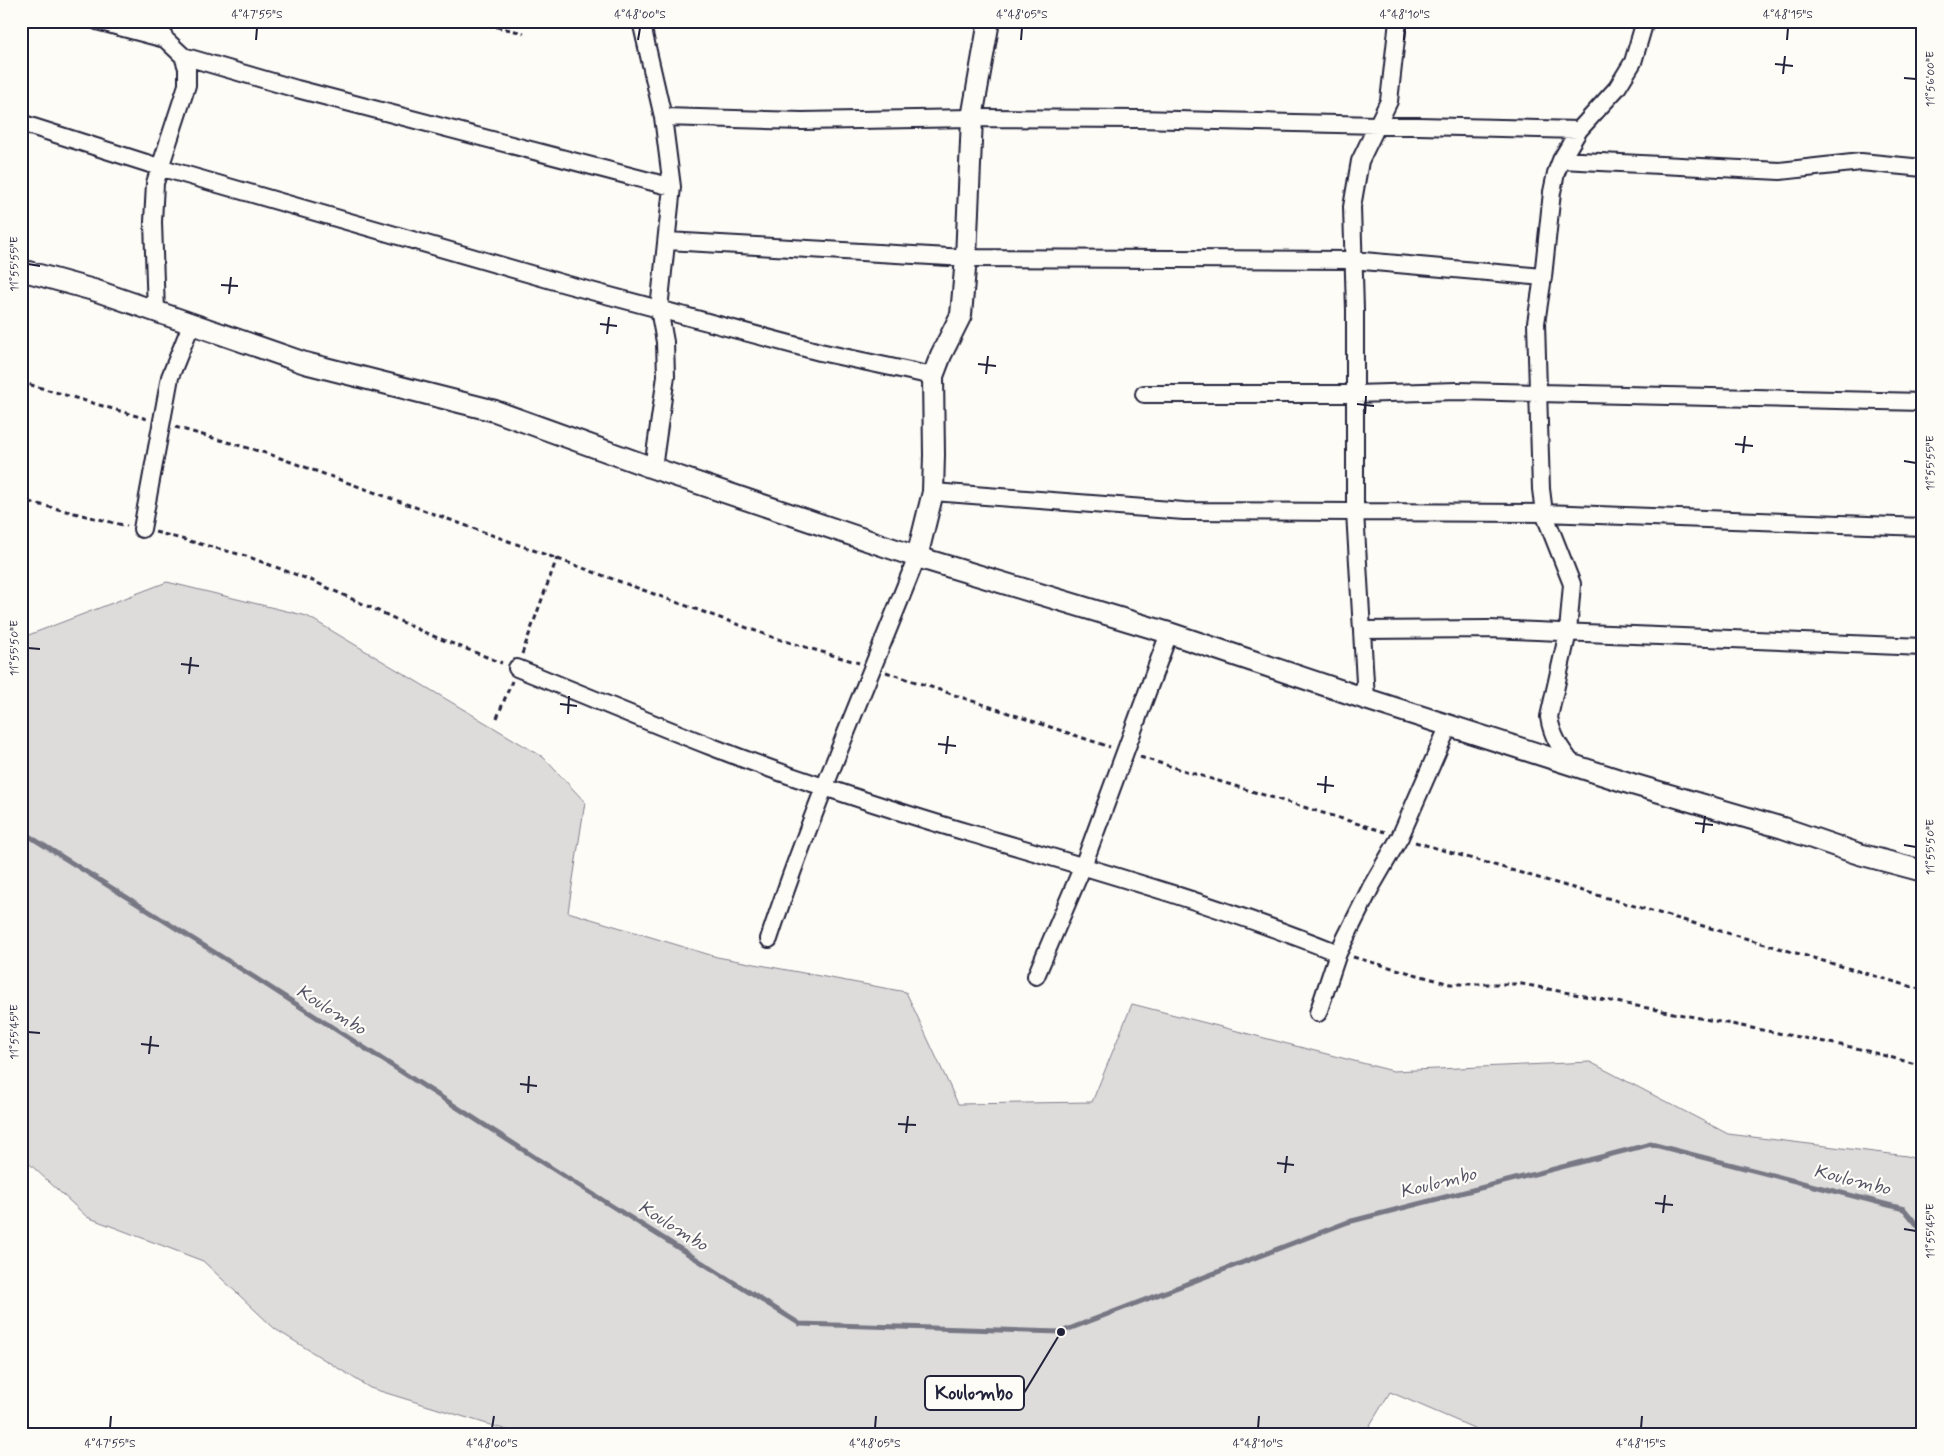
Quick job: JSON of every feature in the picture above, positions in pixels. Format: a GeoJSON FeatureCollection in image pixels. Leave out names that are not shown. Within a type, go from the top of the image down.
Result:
{"type":"FeatureCollection","features":[{"type":"Feature","properties":{"kind":"street"},"geometry":{"type":"LineString","coordinates":[[97,21],[165,39]]}},
{"type":"Feature","properties":{"kind":"street"},"geometry":{"type":"LineString","coordinates":[[158,21],[165,39],[183,56],[297,89],[672,187]]}},
{"type":"Feature","properties":{"kind":"street"},"geometry":{"type":"LineString","coordinates":[[641,21],[663,118],[672,187],[659,309],[665,342],[666,376],[653,468]]}},
{"type":"Feature","properties":{"kind":"street"},"geometry":{"type":"LineString","coordinates":[[769,939],[786,887],[824,787],[917,557],[933,492],[933,376],[941,355],[961,316],[966,258],[972,118],[989,21]]}},
{"type":"Feature","properties":{"kind":"street"},"geometry":{"type":"LineString","coordinates":[[1366,699],[1355,512],[1352,207],[1360,162],[1389,101],[1398,21]]}},
{"type":"Feature","properties":{"kind":"street"},"geometry":{"type":"LineString","coordinates":[[1573,765],[1557,744],[1551,731],[1549,716],[1568,632],[1572,584],[1544,513],[1541,489],[1536,323],[1556,173],[1578,130],[1617,88],[1633,62],[1645,21]]}},
{"type":"Feature","properties":{"kind":"street"},"geometry":{"type":"LineString","coordinates":[[156,312],[153,222],[155,183],[187,85],[187,68],[183,56]]}},
{"type":"Feature","properties":{"kind":"street"},"geometry":{"type":"LineString","coordinates":[[663,118],[802,121],[972,118],[1578,130]]}},
{"type":"Feature","properties":{"kind":"street"},"geometry":{"type":"LineString","coordinates":[[21,124],[160,167],[565,284],[820,352],[933,376]]}},
{"type":"Feature","properties":{"kind":"street"},"geometry":{"type":"LineString","coordinates":[[1561,160],[1780,171],[1861,162],[1923,168]]}},
{"type":"Feature","properties":{"kind":"street"},"geometry":{"type":"LineString","coordinates":[[667,242],[966,258],[1352,260],[1543,277]]}},
{"type":"Feature","properties":{"kind":"street"},"geometry":{"type":"LineString","coordinates":[[21,270],[97,291],[305,363],[495,411],[653,468],[917,557],[1169,633],[1366,699],[1573,765],[1784,828],[1859,854],[1923,871]]}},
{"type":"Feature","properties":{"kind":"street"},"geometry":{"type":"LineString","coordinates":[[142,529],[170,377],[191,325]]}},
{"type":"Feature","properties":{"kind":"street"},"geometry":{"type":"LineString","coordinates":[[1144,394],[1355,394],[1457,391],[1923,402]]}},
{"type":"Feature","properties":{"kind":"street"},"geometry":{"type":"LineString","coordinates":[[933,492],[1184,510],[1544,513],[1923,527]]}},
{"type":"Feature","properties":{"kind":"street"},"geometry":{"type":"LineString","coordinates":[[1362,630],[1489,629],[1923,647]]}},
{"type":"Feature","properties":{"kind":"street"},"geometry":{"type":"LineString","coordinates":[[1036,976],[1083,866],[1169,633]]}},
{"type":"Feature","properties":{"kind":"street"},"geometry":{"type":"LineString","coordinates":[[517,668],[671,730],[824,787],[970,834],[1083,866],[1262,924],[1338,953]]}},
{"type":"Feature","properties":{"kind":"street"},"geometry":{"type":"LineString","coordinates":[[1318,1013],[1338,953],[1371,887],[1400,837],[1449,725]]}},
{"type":"Feature","properties":{"kind":"path"},"geometry":{"type":"LineString","coordinates":[[470,21],[524,33]]}},
{"type":"Feature","properties":{"kind":"path"},"geometry":{"type":"LineString","coordinates":[[21,382],[269,454],[775,638],[873,667],[1124,752],[1400,837],[1923,990]]}},
{"type":"Feature","properties":{"kind":"path"},"geometry":{"type":"LineString","coordinates":[[21,500],[202,543],[246,556],[313,581],[428,634],[517,668]]}},
{"type":"Feature","properties":{"kind":"path"},"geometry":{"type":"LineString","coordinates":[[497,718],[557,558]]}},
{"type":"Feature","properties":{"kind":"path"},"geometry":{"type":"LineString","coordinates":[[1338,953],[1450,984],[1522,984],[1856,1048],[1923,1066]]}},
{"type":"Feature","properties":{"kind":"shaded area"},"geometry":{"type":"Polygon","coordinates":[[[167,582],[307,616],[543,757],[585,802],[568,912],[717,957],[906,992],[958,1104],[1092,1102],[1132,1004],[1393,1071],[1590,1062],[1728,1134],[1907,1156],[1923,1162],[1923,1435],[1490,1435],[1390,1392],[1364,1435],[523,1435],[370,1388],[275,1329],[203,1261],[87,1217],[21,1156],[21,634],[26,636],[167,582]]]}},
{"type":"Feature","properties":{"kind":"waterway","name":"Koulombo"},"geometry":{"type":"LineString","coordinates":[[21,831],[800,1324],[1061,1332],[1348,1222],[1651,1144],[1904,1209],[1923,1232]]}},
{"type":"Feature","properties":{"kind":"place","name":"Koulombo"},"geometry":{"type":"Point","coordinates":[1061,1332]}}]}
